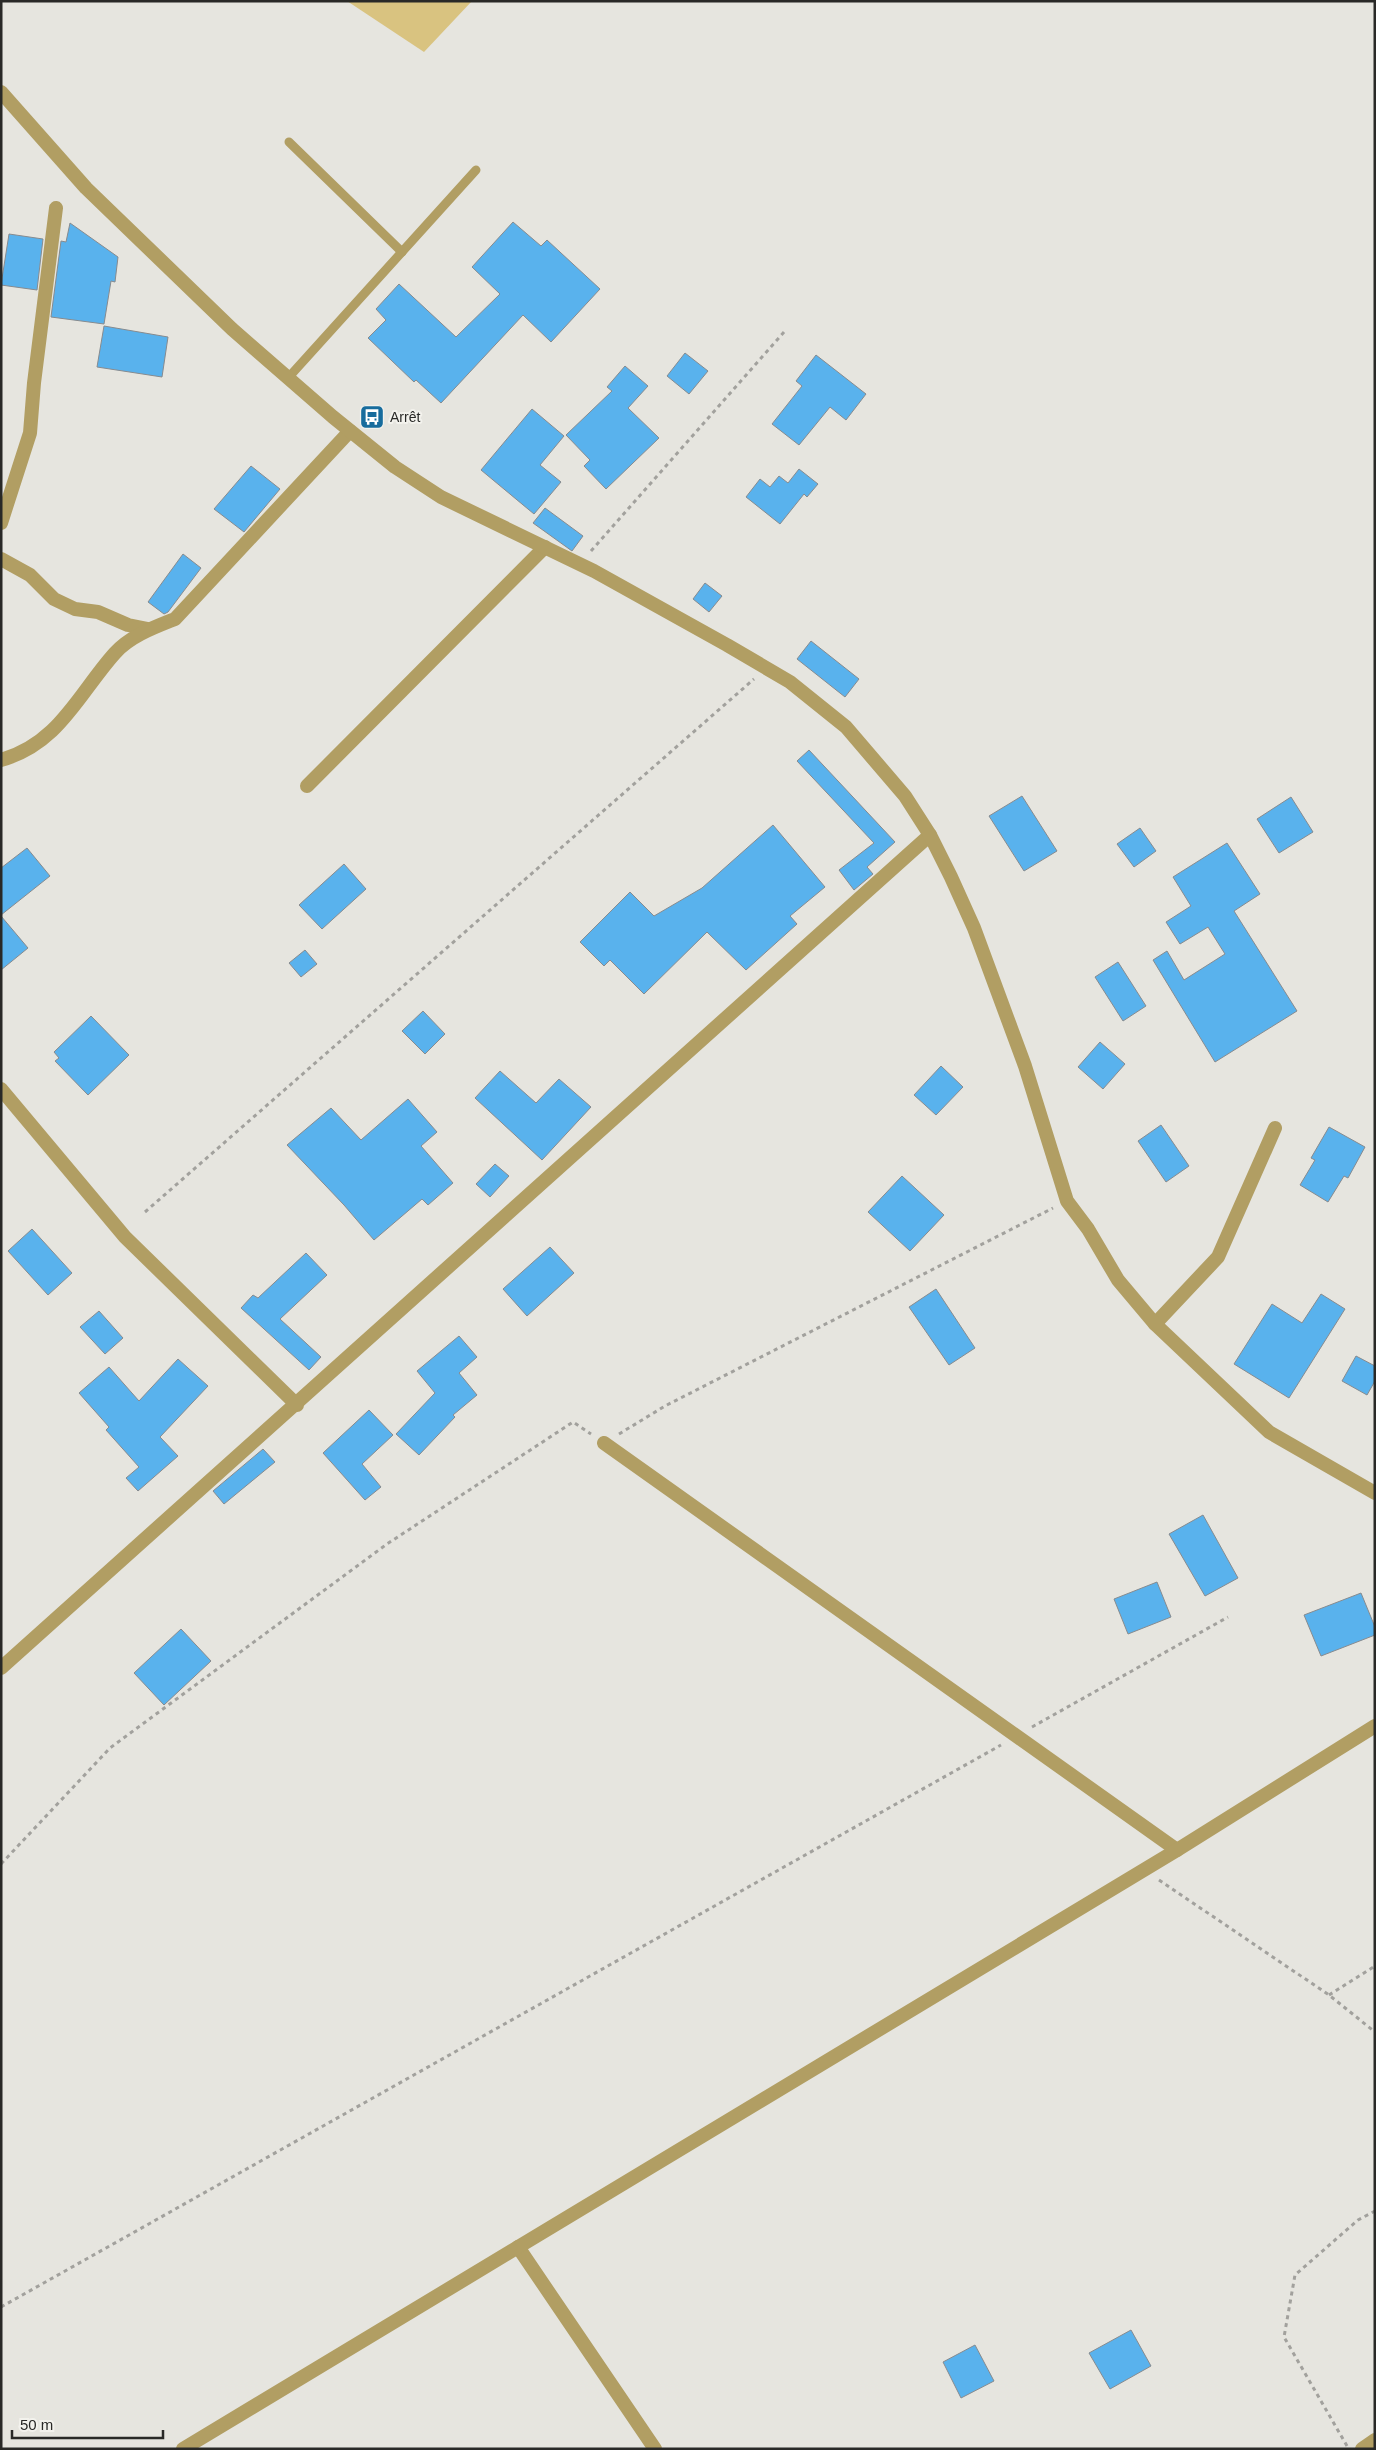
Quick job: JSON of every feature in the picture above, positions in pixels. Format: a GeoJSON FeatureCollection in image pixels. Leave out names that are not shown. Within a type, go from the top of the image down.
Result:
{"type":"FeatureCollection","features":[{"type":"Feature","properties":{"kind":"street"},"geometry":{"type":"LineString","coordinates":[[1,92],[86,188],[232,329],[350,431],[395,466],[441,497],[580,564],[766,668],[790,682],[846,727],[905,796],[930,835],[974,928],[990,968],[1025,1066],[1067,1201],[1088,1229],[1118,1280],[1155,1324],[1269,1432],[1375,1493]]}},
{"type":"Feature","properties":{"kind":"street"},"geometry":{"type":"LineString","coordinates":[[1,522],[30,433],[34,383],[56,208]]}},
{"type":"Feature","properties":{"kind":"street"},"geometry":{"type":"LineString","coordinates":[[1,760],[22,754],[62,721],[116,651],[148,629],[175,619],[350,431]]}},
{"type":"Feature","properties":{"kind":"street"},"geometry":{"type":"LineString","coordinates":[[307,786],[545,547]]}},
{"type":"Feature","properties":{"kind":"street"},"geometry":{"type":"LineString","coordinates":[[1,559],[30,575],[54,599],[75,609],[98,612],[128,625],[148,629]]}},
{"type":"Feature","properties":{"kind":"street"},"geometry":{"type":"LineString","coordinates":[[1,1668],[930,835]]}},
{"type":"Feature","properties":{"kind":"street"},"geometry":{"type":"LineString","coordinates":[[1,1089],[125,1237],[297,1404]]}},
{"type":"Feature","properties":{"kind":"street"},"geometry":{"type":"LineString","coordinates":[[1155,1324],[1218,1257],[1275,1128]]}},
{"type":"Feature","properties":{"kind":"street"},"geometry":{"type":"LineString","coordinates":[[604,1443],[1177,1850]]}},
{"type":"Feature","properties":{"kind":"street"},"geometry":{"type":"LineString","coordinates":[[183,2449],[1177,1850],[1375,1726]]}},
{"type":"Feature","properties":{"kind":"street"},"geometry":{"type":"LineString","coordinates":[[518,2247],[655,2449]]}},
{"type":"Feature","properties":{"kind":"street"},"geometry":{"type":"LineString","coordinates":[[1362,2449],[1375,2440]]}},
{"type":"Feature","properties":{"kind":"lane"},"geometry":{"type":"LineString","coordinates":[[289,142],[402,252]]}},
{"type":"Feature","properties":{"kind":"lane"},"geometry":{"type":"LineString","coordinates":[[288,378],[476,170]]}},
{"type":"Feature","properties":{"kind":"path"},"geometry":{"type":"LineString","coordinates":[[580,564],[784,332]]}},
{"type":"Feature","properties":{"kind":"path"},"geometry":{"type":"LineString","coordinates":[[145,1212],[766,668]]}},
{"type":"Feature","properties":{"kind":"path"},"geometry":{"type":"LineString","coordinates":[[1,1864],[110,1748],[387,1544],[574,1422],[604,1443],[665,1406],[1067,1201]]}},
{"type":"Feature","properties":{"kind":"path"},"geometry":{"type":"LineString","coordinates":[[1,2307],[1228,1617]]}},
{"type":"Feature","properties":{"kind":"path"},"geometry":{"type":"LineString","coordinates":[[1143,1870],[1329,1995],[1375,2032]]}},
{"type":"Feature","properties":{"kind":"path"},"geometry":{"type":"LineString","coordinates":[[1329,1995],[1375,1966]]}},
{"type":"Feature","properties":{"kind":"path"},"geometry":{"type":"LineString","coordinates":[[1348,2449],[1284,2338],[1295,2275],[1358,2220],[1375,2211]]}},
{"type":"Feature","properties":{"kind":"shaded area"},"geometry":{"type":"Polygon","coordinates":[[[347,1],[472,1],[424,52],[347,1]]]}},
{"type":"Feature","properties":{"kind":"building"},"geometry":{"type":"Polygon","coordinates":[[[513,222],[541,246],[547,240],[600,289],[551,342],[523,315],[441,403],[416,380],[414,382],[368,338],[386,320],[376,309],[399,284],[456,337],[500,294],[472,267],[513,222]]]}},
{"type":"Feature","properties":{"kind":"building"},"geometry":{"type":"Polygon","coordinates":[[[70,223],[118,257],[115,282],[111,281],[104,324],[51,317],[61,241],[66,242],[70,223]]]}},
{"type":"Feature","properties":{"kind":"building"},"geometry":{"type":"Polygon","coordinates":[[[9,234],[43,239],[37,290],[1,285],[9,234]]]}},
{"type":"Feature","properties":{"kind":"building"},"geometry":{"type":"Polygon","coordinates":[[[104,326],[168,337],[162,377],[97,367],[104,326]]]}},
{"type":"Feature","properties":{"kind":"building"},"geometry":{"type":"Polygon","coordinates":[[[685,353],[708,371],[689,394],[667,376],[685,353]]]}},
{"type":"Feature","properties":{"kind":"building"},"geometry":{"type":"Polygon","coordinates":[[[816,355],[866,394],[846,420],[830,407],[799,445],[772,424],[802,386],[796,381],[816,355]]]}},
{"type":"Feature","properties":{"kind":"building"},"geometry":{"type":"Polygon","coordinates":[[[625,366],[648,386],[628,408],[659,438],[606,489],[584,466],[590,460],[566,435],[612,391],[607,387],[625,366]]]}},
{"type":"Feature","properties":{"kind":"building"},"geometry":{"type":"Polygon","coordinates":[[[532,409],[564,436],[540,465],[561,482],[534,514],[481,470],[532,409]]]}},
{"type":"Feature","properties":{"kind":"building"},"geometry":{"type":"Polygon","coordinates":[[[251,466],[280,489],[244,532],[214,509],[251,466]]]}},
{"type":"Feature","properties":{"kind":"building"},"geometry":{"type":"Polygon","coordinates":[[[799,469],[818,484],[807,497],[804,494],[780,524],[746,497],[760,479],[770,487],[779,476],[788,483],[799,469]]]}},
{"type":"Feature","properties":{"kind":"building"},"geometry":{"type":"Polygon","coordinates":[[[545,508],[583,536],[572,551],[533,523],[545,508]]]}},
{"type":"Feature","properties":{"kind":"building"},"geometry":{"type":"Polygon","coordinates":[[[183,554],[201,568],[168,612],[164,614],[148,602],[183,554]]]}},
{"type":"Feature","properties":{"kind":"building"},"geometry":{"type":"Polygon","coordinates":[[[705,583],[722,596],[709,612],[693,599],[705,583]]]}},
{"type":"Feature","properties":{"kind":"building"},"geometry":{"type":"Polygon","coordinates":[[[811,641],[859,679],[845,697],[797,659],[811,641]]]}},
{"type":"Feature","properties":{"kind":"building"},"geometry":{"type":"Polygon","coordinates":[[[809,750],[895,842],[867,867],[873,874],[854,890],[839,870],[874,843],[797,761],[809,750]]]}},
{"type":"Feature","properties":{"kind":"building"},"geometry":{"type":"Polygon","coordinates":[[[1022,796],[1057,851],[1024,871],[989,816],[1022,796]]]}},
{"type":"Feature","properties":{"kind":"building"},"geometry":{"type":"Polygon","coordinates":[[[1291,797],[1313,832],[1279,853],[1257,819],[1291,797]]]}},
{"type":"Feature","properties":{"kind":"building"},"geometry":{"type":"Polygon","coordinates":[[[773,825],[825,887],[790,916],[797,924],[746,970],[707,932],[644,994],[610,960],[604,966],[580,942],[630,892],[654,916],[702,888],[773,825]]]}},
{"type":"Feature","properties":{"kind":"building"},"geometry":{"type":"Polygon","coordinates":[[[1140,828],[1156,851],[1134,867],[1117,844],[1140,828]]]}},
{"type":"Feature","properties":{"kind":"building"},"geometry":{"type":"Polygon","coordinates":[[[1227,843],[1260,894],[1234,911],[1297,1011],[1215,1062],[1153,960],[1167,951],[1184,980],[1225,954],[1208,927],[1180,944],[1166,922],[1191,906],[1173,877],[1227,843]]]}},
{"type":"Feature","properties":{"kind":"building"},"geometry":{"type":"Polygon","coordinates":[[[27,848],[50,876],[1,915],[1,868],[27,848]]]}},
{"type":"Feature","properties":{"kind":"building"},"geometry":{"type":"Polygon","coordinates":[[[344,864],[366,889],[322,929],[299,905],[344,864]]]}},
{"type":"Feature","properties":{"kind":"building"},"geometry":{"type":"Polygon","coordinates":[[[1,916],[28,948],[1,970],[1,916]]]}},
{"type":"Feature","properties":{"kind":"building"},"geometry":{"type":"Polygon","coordinates":[[[305,950],[317,964],[301,977],[289,963],[305,950]]]}},
{"type":"Feature","properties":{"kind":"building"},"geometry":{"type":"Polygon","coordinates":[[[1118,962],[1146,1006],[1123,1021],[1095,977],[1118,962]]]}},
{"type":"Feature","properties":{"kind":"building"},"geometry":{"type":"Polygon","coordinates":[[[423,1011],[445,1034],[425,1054],[402,1031],[423,1011]]]}},
{"type":"Feature","properties":{"kind":"building"},"geometry":{"type":"Polygon","coordinates":[[[91,1016],[129,1055],[88,1095],[55,1061],[59,1058],[54,1052],[91,1016]]]}},
{"type":"Feature","properties":{"kind":"building"},"geometry":{"type":"Polygon","coordinates":[[[1100,1042],[1125,1064],[1103,1089],[1078,1067],[1100,1042]]]}},
{"type":"Feature","properties":{"kind":"building"},"geometry":{"type":"Polygon","coordinates":[[[941,1066],[963,1087],[936,1115],[914,1095],[941,1066]]]}},
{"type":"Feature","properties":{"kind":"building"},"geometry":{"type":"Polygon","coordinates":[[[500,1071],[536,1103],[559,1079],[591,1107],[542,1160],[475,1098],[500,1071]]]}},
{"type":"Feature","properties":{"kind":"building"},"geometry":{"type":"Polygon","coordinates":[[[408,1099],[437,1132],[421,1146],[453,1183],[428,1205],[422,1199],[374,1240],[344,1205],[287,1145],[331,1108],[361,1140],[408,1099]]]}},
{"type":"Feature","properties":{"kind":"building"},"geometry":{"type":"Polygon","coordinates":[[[1161,1125],[1189,1166],[1166,1182],[1138,1141],[1161,1125]]]}},
{"type":"Feature","properties":{"kind":"building"},"geometry":{"type":"Polygon","coordinates":[[[1329,1127],[1365,1147],[1348,1178],[1344,1176],[1328,1202],[1300,1185],[1315,1160],[1311,1158],[1329,1127]]]}},
{"type":"Feature","properties":{"kind":"building"},"geometry":{"type":"Polygon","coordinates":[[[495,1164],[509,1176],[490,1197],[476,1184],[495,1164]]]}},
{"type":"Feature","properties":{"kind":"building"},"geometry":{"type":"Polygon","coordinates":[[[902,1176],[944,1215],[910,1251],[868,1212],[902,1176]]]}},
{"type":"Feature","properties":{"kind":"building"},"geometry":{"type":"Polygon","coordinates":[[[32,1229],[72,1273],[48,1295],[8,1251],[32,1229]]]}},
{"type":"Feature","properties":{"kind":"building"},"geometry":{"type":"Polygon","coordinates":[[[550,1247],[574,1273],[527,1316],[503,1289],[550,1247]]]}},
{"type":"Feature","properties":{"kind":"building"},"geometry":{"type":"Polygon","coordinates":[[[306,1253],[327,1275],[280,1319],[321,1357],[309,1370],[241,1308],[253,1295],[258,1298],[306,1253]]]}},
{"type":"Feature","properties":{"kind":"building"},"geometry":{"type":"Polygon","coordinates":[[[936,1289],[975,1348],[949,1365],[909,1307],[936,1289]]]}},
{"type":"Feature","properties":{"kind":"building"},"geometry":{"type":"Polygon","coordinates":[[[1321,1294],[1345,1309],[1289,1398],[1234,1364],[1272,1304],[1302,1323],[1321,1294]]]}},
{"type":"Feature","properties":{"kind":"building"},"geometry":{"type":"Polygon","coordinates":[[[99,1311],[123,1338],[105,1354],[80,1327],[99,1311]]]}},
{"type":"Feature","properties":{"kind":"building"},"geometry":{"type":"Polygon","coordinates":[[[459,1336],[477,1357],[459,1373],[477,1395],[453,1415],[455,1417],[419,1455],[396,1434],[435,1393],[417,1371],[459,1336]]]}},
{"type":"Feature","properties":{"kind":"building"},"geometry":{"type":"Polygon","coordinates":[[[1356,1356],[1375,1366],[1375,1381],[1367,1395],[1342,1381],[1356,1356]]]}},
{"type":"Feature","properties":{"kind":"building"},"geometry":{"type":"Polygon","coordinates":[[[178,1359],[208,1386],[160,1437],[178,1456],[138,1491],[126,1478],[139,1467],[106,1430],[109,1427],[79,1393],[109,1367],[139,1401],[178,1359]]]}},
{"type":"Feature","properties":{"kind":"building"},"geometry":{"type":"Polygon","coordinates":[[[369,1410],[393,1435],[362,1464],[381,1487],[365,1500],[323,1453],[369,1410]]]}},
{"type":"Feature","properties":{"kind":"building"},"geometry":{"type":"Polygon","coordinates":[[[263,1449],[275,1462],[224,1504],[213,1491],[263,1449]]]}},
{"type":"Feature","properties":{"kind":"building"},"geometry":{"type":"Polygon","coordinates":[[[1203,1515],[1238,1578],[1205,1596],[1169,1534],[1203,1515]]]}},
{"type":"Feature","properties":{"kind":"building"},"geometry":{"type":"Polygon","coordinates":[[[1157,1582],[1171,1617],[1128,1634],[1114,1599],[1157,1582]]]}},
{"type":"Feature","properties":{"kind":"building"},"geometry":{"type":"Polygon","coordinates":[[[1361,1593],[1375,1627],[1375,1635],[1321,1656],[1304,1615],[1361,1593]]]}},
{"type":"Feature","properties":{"kind":"building"},"geometry":{"type":"Polygon","coordinates":[[[181,1629],[211,1661],[164,1705],[134,1673],[181,1629]]]}},
{"type":"Feature","properties":{"kind":"building"},"geometry":{"type":"Polygon","coordinates":[[[1131,2330],[1151,2366],[1110,2389],[1089,2353],[1131,2330]]]}},
{"type":"Feature","properties":{"kind":"building"},"geometry":{"type":"Polygon","coordinates":[[[975,2345],[994,2381],[961,2398],[943,2362],[975,2345]]]}},
{"type":"Feature","properties":{"kind":"place","name":"Arrêt"},"geometry":{"type":"Point","coordinates":[372,417]}}]}
